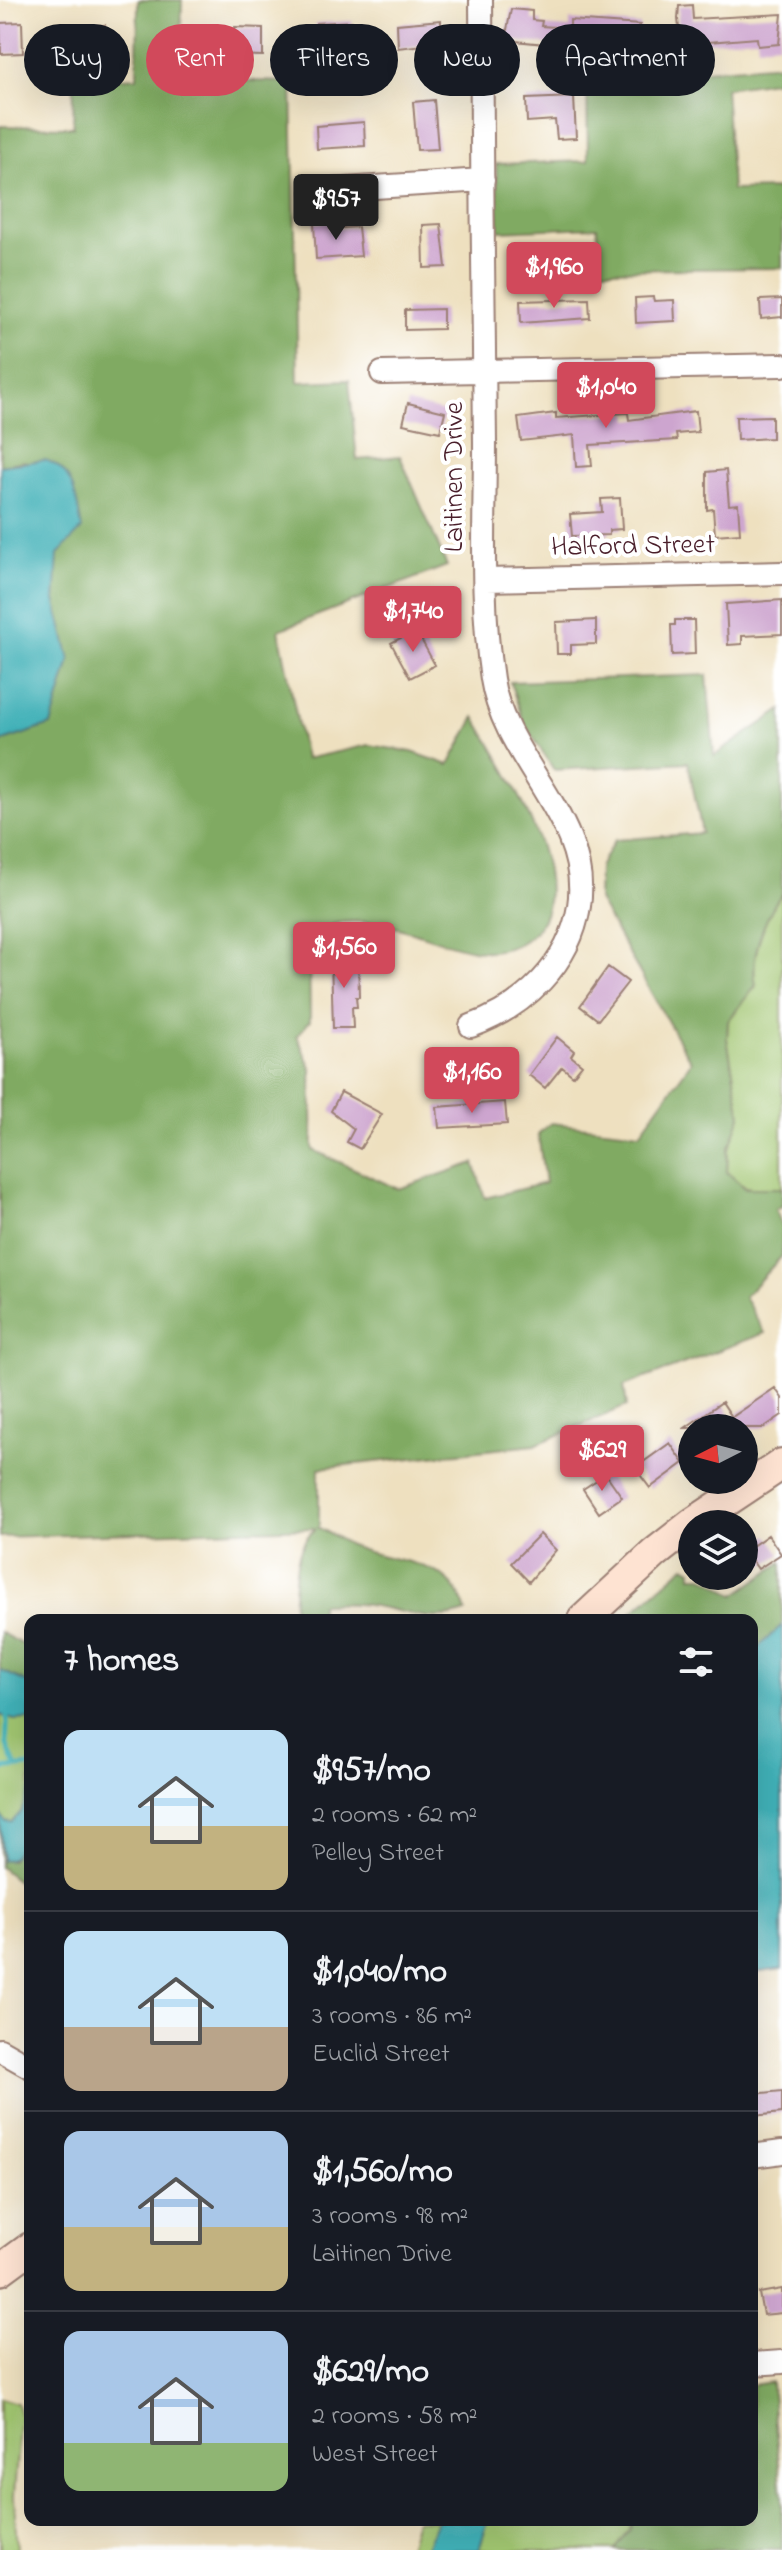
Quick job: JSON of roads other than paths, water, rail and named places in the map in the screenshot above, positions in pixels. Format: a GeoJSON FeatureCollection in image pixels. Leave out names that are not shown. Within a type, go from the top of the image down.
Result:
{"type":"FeatureCollection","features":[{"type":"Feature","properties":{"kind":"main road"},"geometry":{"type":"LineString","coordinates":[[713,1510],[782,1464]]}},
{"type":"Feature","properties":{"kind":"main road"},"geometry":{"type":"LineString","coordinates":[[589,1614],[678,1535]]}},
{"type":"Feature","properties":{"kind":"main road"},"geometry":{"type":"LineString","coordinates":[[0,2270],[24,2252]]}},
{"type":"Feature","properties":{"kind":"street","name":"Laitinen Drive"},"geometry":{"type":"LineString","coordinates":[[471,1026],[497,1017],[537,985],[572,935],[579,905],[580,874],[574,849],[505,723],[492,679],[486,580],[481,0]]}},
{"type":"Feature","properties":{"kind":"street"},"geometry":{"type":"LineString","coordinates":[[313,191],[483,180]]}},
{"type":"Feature","properties":{"kind":"street"},"geometry":{"type":"LineString","coordinates":[[382,373],[782,365]]}},
{"type":"Feature","properties":{"kind":"street","name":"Halford Street"},"geometry":{"type":"LineString","coordinates":[[486,580],[782,573]]}},
{"type":"Feature","properties":{"kind":"street"},"geometry":{"type":"LineString","coordinates":[[0,2050],[24,2064]]}},
{"type":"Feature","properties":{"kind":"street"},"geometry":{"type":"LineString","coordinates":[[758,2155],[782,2152]]}},
{"type":"Feature","properties":{"kind":"street"},"geometry":{"type":"LineString","coordinates":[[758,2364],[782,2362]]}},
{"type":"Feature","properties":{"kind":"water"},"geometry":{"type":"Polygon","coordinates":[[[45,460],[55,464],[69,479],[82,529],[58,554],[55,600],[70,660],[51,725],[0,742],[0,466],[45,460]]]}},
{"type":"Feature","properties":{"kind":"water"},"geometry":{"type":"Polygon","coordinates":[[[782,1625],[782,1969],[758,1972],[758,1647],[782,1625]]]}},
{"type":"Feature","properties":{"kind":"water"},"geometry":{"type":"Polygon","coordinates":[[[0,1670],[24,1681],[24,1719],[14,1720],[0,1715],[0,1670]]]}},
{"type":"Feature","properties":{"kind":"water"},"geometry":{"type":"Polygon","coordinates":[[[24,1805],[24,1837],[13,1857],[2,1860],[0,1814],[5,1821],[12,1822],[24,1805]]]}},
{"type":"Feature","properties":{"kind":"water"},"geometry":{"type":"Polygon","coordinates":[[[435,2526],[486,2526],[479,2550],[425,2550],[435,2526]]]}},
{"type":"Feature","properties":{"kind":"waterway"},"geometry":{"type":"LineString","coordinates":[[7,1714],[7,1744],[17,1767]]}},
{"type":"Feature","properties":{"kind":"waterway"},"geometry":{"type":"LineString","coordinates":[[0,1769],[24,1767]]}}]}
